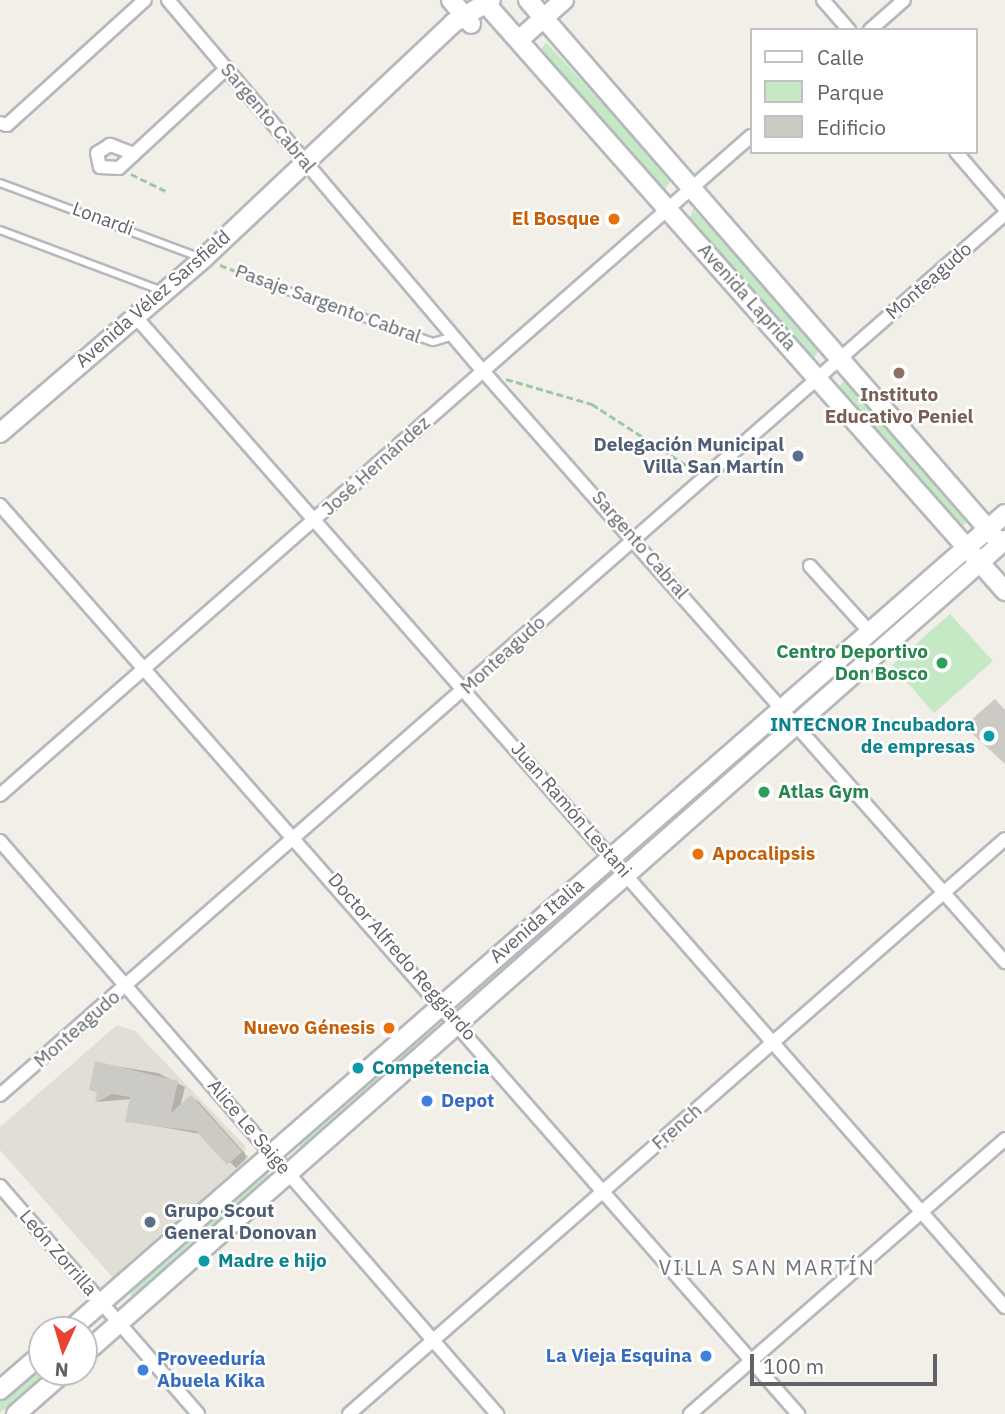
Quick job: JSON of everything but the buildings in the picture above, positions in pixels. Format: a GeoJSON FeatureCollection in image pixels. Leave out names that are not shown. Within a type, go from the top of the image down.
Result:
{"type":"FeatureCollection","features":[{"type":"Feature","properties":{"kind":"main road","name":"Avenida Laprida"},"geometry":{"type":"LineString","coordinates":[[451,0],[479,10],[520,39],[1005,591]]}},
{"type":"Feature","properties":{"kind":"main road","name":"Avenida Laprida"},"geometry":{"type":"LineString","coordinates":[[528,0],[689,191],[841,359],[1003,545]]}},
{"type":"Feature","properties":{"kind":"main road"},"geometry":{"type":"LineString","coordinates":[[520,39],[564,0]]}},
{"type":"Feature","properties":{"kind":"main road","name":"Avenida Vélez Sarsfield"},"geometry":{"type":"LineString","coordinates":[[0,433],[134,315],[204,258],[479,10]]}},
{"type":"Feature","properties":{"kind":"main road","name":"Avenida Italia"},"geometry":{"type":"LineString","coordinates":[[86,1316],[270,1152],[1005,514]]}},
{"type":"Feature","properties":{"kind":"main road","name":"Avenida Italia"},"geometry":{"type":"LineString","coordinates":[[98,1342],[287,1171],[460,1023],[979,562],[1003,545]]}},
{"type":"Feature","properties":{"kind":"main road"},"geometry":{"type":"LineString","coordinates":[[0,1390],[28,1366]]}},
{"type":"Feature","properties":{"kind":"main road"},"geometry":{"type":"LineString","coordinates":[[16,1414],[48,1386]]}},
{"type":"Feature","properties":{"kind":"street"},"geometry":{"type":"LineString","coordinates":[[4,124],[145,0]]}},
{"type":"Feature","properties":{"kind":"street","name":"Sargento Cabral"},"geometry":{"type":"LineString","coordinates":[[168,0],[483,371],[635,538],[781,709],[1005,962]]}},
{"type":"Feature","properties":{"kind":"street"},"geometry":{"type":"LineString","coordinates":[[823,0],[847,28]]}},
{"type":"Feature","properties":{"kind":"street"},"geometry":{"type":"LineString","coordinates":[[872,28],[904,0]]}},
{"type":"Feature","properties":{"kind":"street"},"geometry":{"type":"LineString","coordinates":[[134,154],[110,145],[97,153],[100,167],[119,168],[227,68]]}},
{"type":"Feature","properties":{"kind":"street","name":"José Hernández"},"geometry":{"type":"LineString","coordinates":[[0,795],[750,137]]}},
{"type":"Feature","properties":{"kind":"street"},"geometry":{"type":"LineString","coordinates":[[958,154],[1005,212]]}},
{"type":"Feature","properties":{"kind":"street","name":"Monteagudo"},"geometry":{"type":"LineString","coordinates":[[0,1096],[1005,212]]}},
{"type":"Feature","properties":{"kind":"street","name":"Juan Ramón Lestani"},"geometry":{"type":"LineString","coordinates":[[134,315],[317,518],[612,855],[772,1043],[1005,1307]]}},
{"type":"Feature","properties":{"kind":"street","name":"Doctor Alfredo Reggiardo"},"geometry":{"type":"LineString","coordinates":[[0,505],[296,836],[798,1414]]}},
{"type":"Feature","properties":{"kind":"street"},"geometry":{"type":"LineString","coordinates":[[810,566],[869,631]]}},
{"type":"Feature","properties":{"kind":"street","name":"French"},"geometry":{"type":"LineString","coordinates":[[349,1414],[1005,839]]}},
{"type":"Feature","properties":{"kind":"street","name":"Alice Le Saige"},"geometry":{"type":"LineString","coordinates":[[0,841],[129,984],[432,1342],[497,1414]]}},
{"type":"Feature","properties":{"kind":"street"},"geometry":{"type":"LineString","coordinates":[[690,1414],[1005,1139]]}},
{"type":"Feature","properties":{"kind":"street","name":"León Zorrilla"},"geometry":{"type":"LineString","coordinates":[[0,1186],[198,1414]]}},
{"type":"Feature","properties":{"kind":"lane","name":"Lonardi"},"geometry":{"type":"LineString","coordinates":[[0,183],[204,258]]}},
{"type":"Feature","properties":{"kind":"lane"},"geometry":{"type":"LineString","coordinates":[[0,230],[162,291]]}},
{"type":"Feature","properties":{"kind":"lane","name":"Pasaje Sargento Cabral"},"geometry":{"type":"LineString","coordinates":[[251,278],[433,342],[454,336]]}},
{"type":"Feature","properties":{"kind":"path"},"geometry":{"type":"LineString","coordinates":[[119,168],[166,191]]}},
{"type":"Feature","properties":{"kind":"path","name":"Pasaje Sargento Cabral"},"geometry":{"type":"LineString","coordinates":[[204,258],[251,278]]}},
{"type":"Feature","properties":{"kind":"path"},"geometry":{"type":"LineString","coordinates":[[503,379],[513,377],[592,404],[694,471]]}},
{"type":"Feature","properties":{"kind":"shaded area"},"geometry":{"type":"Polygon","coordinates":[[[117,1025],[135,1031],[245,1146],[245,1166],[114,1279],[0,1150],[0,1127],[117,1025]]]}},
{"type":"Feature","properties":{"kind":"green space"},"geometry":{"type":"Polygon","coordinates":[[[546,42],[672,179],[664,190],[540,52],[546,42]]]}},
{"type":"Feature","properties":{"kind":"green space"},"geometry":{"type":"Polygon","coordinates":[[[693,209],[821,346],[814,358],[689,221],[693,209]]]}},
{"type":"Feature","properties":{"kind":"green space"},"geometry":{"type":"Polygon","coordinates":[[[844,380],[852,380],[967,523],[959,527],[837,391],[844,380]]]}},
{"type":"Feature","properties":{"kind":"green space"},"geometry":{"type":"Polygon","coordinates":[[[944,579],[946,583],[805,704],[803,701],[944,579]]]}},
{"type":"Feature","properties":{"kind":"green space","name":"Centro Deportivo Don Bosco"},"geometry":{"type":"Polygon","coordinates":[[[950,614],[993,661],[934,713],[892,665],[950,614]]]}},
{"type":"Feature","properties":{"kind":"green space"},"geometry":{"type":"Polygon","coordinates":[[[768,726],[774,732],[641,851],[635,845],[768,726]]]}},
{"type":"Feature","properties":{"kind":"green space"},"geometry":{"type":"Polygon","coordinates":[[[602,872],[609,881],[470,1002],[462,994],[602,872]]]}},
{"type":"Feature","properties":{"kind":"green space"},"geometry":{"type":"Polygon","coordinates":[[[430,1022],[437,1030],[302,1149],[295,1141],[430,1022]]]}},
{"type":"Feature","properties":{"kind":"green space"},"geometry":{"type":"Polygon","coordinates":[[[265,1170],[272,1178],[134,1299],[127,1290],[265,1170]]]}},
{"type":"Feature","properties":{"kind":"green space"},"geometry":{"type":"Polygon","coordinates":[[[28,1375],[28,1386],[31,1386],[0,1413],[0,1400],[28,1375]]]}},
{"type":"Feature","properties":{"kind":"place","name":"El Bosque"},"geometry":{"type":"Point","coordinates":[614,219]}},
{"type":"Feature","properties":{"kind":"place","name":"Instituto Educativo Peniel"},"geometry":{"type":"Point","coordinates":[899,373]}},
{"type":"Feature","properties":{"kind":"place","name":"Delegación Municipal Villa San Martín"},"geometry":{"type":"Point","coordinates":[798,456]}},
{"type":"Feature","properties":{"kind":"place","name":"Centro Deportivo Don Bosco"},"geometry":{"type":"Point","coordinates":[942,663]}},
{"type":"Feature","properties":{"kind":"place","name":"INTECNOR Incubadora de empresas"},"geometry":{"type":"Point","coordinates":[989,736]}},
{"type":"Feature","properties":{"kind":"place","name":"Atlas Gym"},"geometry":{"type":"Point","coordinates":[764,792]}},
{"type":"Feature","properties":{"kind":"place","name":"Apocalipsis"},"geometry":{"type":"Point","coordinates":[698,854]}},
{"type":"Feature","properties":{"kind":"place","name":"Nuevo Génesis"},"geometry":{"type":"Point","coordinates":[389,1028]}},
{"type":"Feature","properties":{"kind":"place","name":"Competencia"},"geometry":{"type":"Point","coordinates":[358,1068]}},
{"type":"Feature","properties":{"kind":"place","name":"Depot"},"geometry":{"type":"Point","coordinates":[427,1101]}},
{"type":"Feature","properties":{"kind":"place","name":"Grupo Scout General Donovan"},"geometry":{"type":"Point","coordinates":[150,1222]}},
{"type":"Feature","properties":{"kind":"place","name":"Madre e hijo"},"geometry":{"type":"Point","coordinates":[204,1261]}},
{"type":"Feature","properties":{"kind":"place","name":"La Vieja Esquina"},"geometry":{"type":"Point","coordinates":[706,1356]}},
{"type":"Feature","properties":{"kind":"place","name":"Proveeduría Abuela Kika"},"geometry":{"type":"Point","coordinates":[143,1370]}},
{"type":"Feature","properties":{"kind":"district","name":"VILLA SAN MARTÍN"},"geometry":{"type":"Point","coordinates":[767,1267]}}]}
